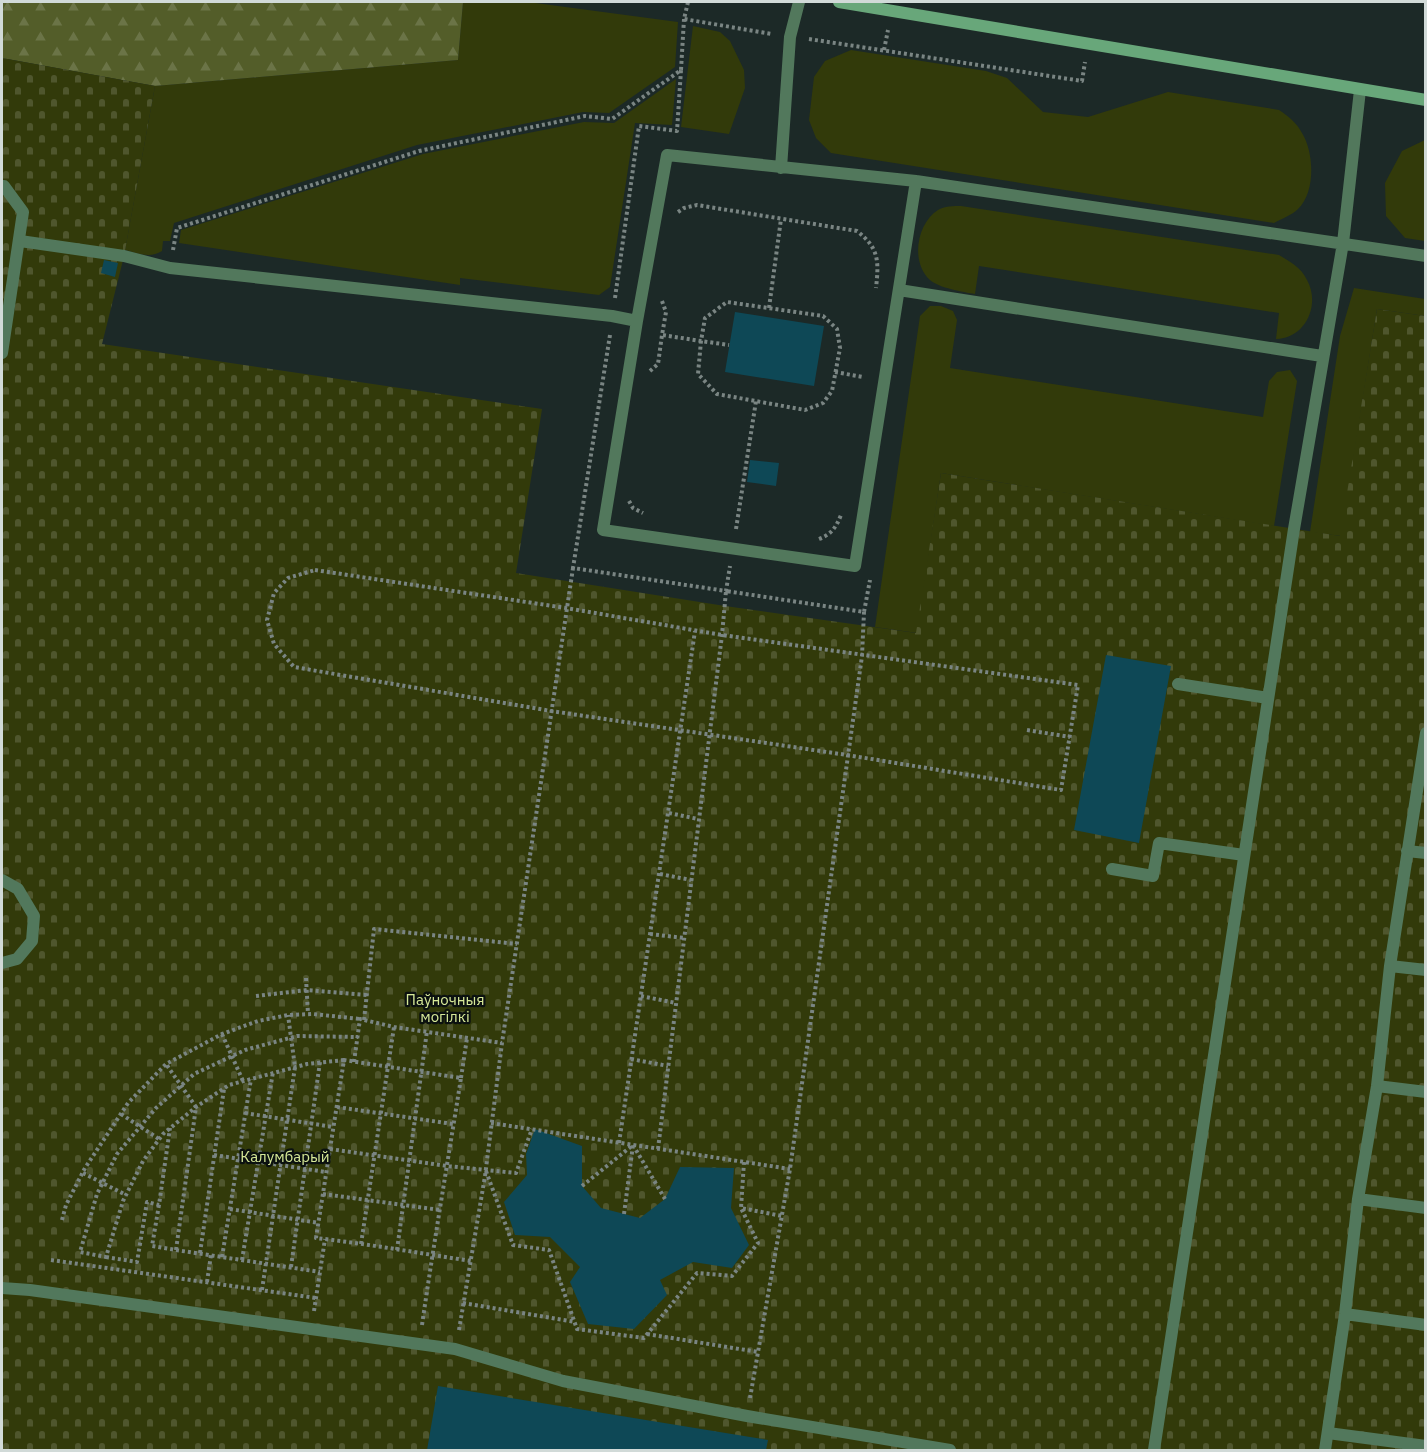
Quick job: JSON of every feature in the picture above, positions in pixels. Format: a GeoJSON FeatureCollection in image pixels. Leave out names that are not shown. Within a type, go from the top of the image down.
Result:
{"type":"FeatureCollection","features":[{"type":"Feature","properties":{"kind":"main road"},"geometry":{"type":"LineString","coordinates":[[839,2],[1425,100]]}},
{"type":"Feature","properties":{"kind":"lane"},"geometry":{"type":"LineString","coordinates":[[781,168],[790,37],[799,2]]}},
{"type":"Feature","properties":{"kind":"lane"},"geometry":{"type":"LineString","coordinates":[[1154,1450],[1268,698],[1322,356],[1343,243],[1360,90]]}},
{"type":"Feature","properties":{"kind":"lane"},"geometry":{"type":"LineString","coordinates":[[916,181],[855,566],[603,530],[637,321],[668,155],[916,181],[1425,256]]}},
{"type":"Feature","properties":{"kind":"lane"},"geometry":{"type":"LineString","coordinates":[[2,186],[23,212],[2,353]]}},
{"type":"Feature","properties":{"kind":"lane"},"geometry":{"type":"LineString","coordinates":[[20,242],[124,256],[170,268],[612,316],[637,321]]}},
{"type":"Feature","properties":{"kind":"lane"},"geometry":{"type":"LineString","coordinates":[[899,290],[1322,356]]}},
{"type":"Feature","properties":{"kind":"lane"},"geometry":{"type":"LineString","coordinates":[[1178,684],[1268,698]]}},
{"type":"Feature","properties":{"kind":"lane"},"geometry":{"type":"LineString","coordinates":[[1325,1450],[1345,1314],[1358,1199],[1377,1086],[1390,966],[1425,734]]}},
{"type":"Feature","properties":{"kind":"lane"},"geometry":{"type":"LineString","coordinates":[[1112,869],[1154,876],[1159,843],[1244,855]]}},
{"type":"Feature","properties":{"kind":"lane"},"geometry":{"type":"LineString","coordinates":[[1407,851],[1425,853]]}},
{"type":"Feature","properties":{"kind":"lane"},"geometry":{"type":"LineString","coordinates":[[2,880],[18,889],[34,916],[32,941],[17,959],[2,963]]}},
{"type":"Feature","properties":{"kind":"lane"},"geometry":{"type":"LineString","coordinates":[[1390,966],[1425,970]]}},
{"type":"Feature","properties":{"kind":"lane"},"geometry":{"type":"LineString","coordinates":[[1377,1086],[1425,1092]]}},
{"type":"Feature","properties":{"kind":"lane"},"geometry":{"type":"LineString","coordinates":[[1358,1199],[1425,1208]]}},
{"type":"Feature","properties":{"kind":"lane"},"geometry":{"type":"LineString","coordinates":[[2,1288],[455,1349],[563,1381],[747,1416],[950,1450]]}},
{"type":"Feature","properties":{"kind":"lane"},"geometry":{"type":"LineString","coordinates":[[1345,1314],[1425,1325]]}},
{"type":"Feature","properties":{"kind":"lane"},"geometry":{"type":"LineString","coordinates":[[1328,1433],[1425,1446]]}},
{"type":"Feature","properties":{"kind":"path"},"geometry":{"type":"LineString","coordinates":[[170,268],[177,228],[419,151],[585,116],[612,119],[681,70],[684,20],[688,2]]}},
{"type":"Feature","properties":{"kind":"path"},"geometry":{"type":"LineString","coordinates":[[684,20],[1082,81]]}},
{"type":"Feature","properties":{"kind":"path"},"geometry":{"type":"LineString","coordinates":[[673,215],[684,208],[697,205],[857,231],[870,241],[876,254],[878,266],[875,296]]}},
{"type":"Feature","properties":{"kind":"path"},"geometry":{"type":"LineString","coordinates":[[769,308],[781,219]]}},
{"type":"Feature","properties":{"kind":"path"},"geometry":{"type":"LineString","coordinates":[[727,302],[823,316],[837,329],[840,348],[832,391],[823,403],[805,410],[717,394],[698,374],[701,341],[705,318],[727,302]]}},
{"type":"Feature","properties":{"kind":"path"},"geometry":{"type":"LineString","coordinates":[[645,376],[658,364],[662,335]]}},
{"type":"Feature","properties":{"kind":"path"},"geometry":{"type":"LineString","coordinates":[[670,336],[729,345]]}},
{"type":"Feature","properties":{"kind":"path"},"geometry":{"type":"LineString","coordinates":[[862,387],[865,366]]}},
{"type":"Feature","properties":{"kind":"path"},"geometry":{"type":"LineString","coordinates":[[835,372],[863,377]]}},
{"type":"Feature","properties":{"kind":"path"},"geometry":{"type":"LineString","coordinates":[[747,530],[736,528],[756,401]]}},
{"type":"Feature","properties":{"kind":"path"},"geometry":{"type":"LineString","coordinates":[[628,498],[633,508],[654,515]]}},
{"type":"Feature","properties":{"kind":"path"},"geometry":{"type":"LineString","coordinates":[[814,541],[828,536],[836,526],[843,505]]}},
{"type":"Feature","properties":{"kind":"path"},"geometry":{"type":"LineString","coordinates":[[455,1349],[486,1170],[502,1043],[573,568]]}},
{"type":"Feature","properties":{"kind":"path"},"geometry":{"type":"LineString","coordinates":[[315,570],[566,608],[695,631],[1078,686],[1061,790],[847,755],[551,711],[294,667],[274,644],[267,620],[274,593],[288,578],[315,570]]}},
{"type":"Feature","properties":{"kind":"path"},"geometry":{"type":"LineString","coordinates":[[747,1416],[790,1169],[862,656],[864,612],[870,577]]}},
{"type":"Feature","properties":{"kind":"path"},"geometry":{"type":"LineString","coordinates":[[658,1149],[726,591],[864,612]]}},
{"type":"Feature","properties":{"kind":"path"},"geometry":{"type":"LineString","coordinates":[[619,1143],[695,631]]}},
{"type":"Feature","properties":{"kind":"path"},"geometry":{"type":"LineString","coordinates":[[1027,730],[1070,737]]}},
{"type":"Feature","properties":{"kind":"path"},"geometry":{"type":"LineString","coordinates":[[669,813],[698,819]]}},
{"type":"Feature","properties":{"kind":"path"},"geometry":{"type":"LineString","coordinates":[[660,874],[691,880]]}},
{"type":"Feature","properties":{"kind":"path"},"geometry":{"type":"LineString","coordinates":[[354,1062],[367,994],[374,929],[517,944]]}},
{"type":"Feature","properties":{"kind":"path"},"geometry":{"type":"LineString","coordinates":[[650,934],[684,938]]}},
{"type":"Feature","properties":{"kind":"path"},"geometry":{"type":"LineString","coordinates":[[306,978],[308,1014]]}},
{"type":"Feature","properties":{"kind":"path"},"geometry":{"type":"LineString","coordinates":[[256,996],[307,990],[367,994]]}},
{"type":"Feature","properties":{"kind":"path"},"geometry":{"type":"LineString","coordinates":[[641,996],[676,1003]]}},
{"type":"Feature","properties":{"kind":"path"},"geometry":{"type":"LineString","coordinates":[[62,1220],[66,1205],[83,1173],[128,1103],[166,1064],[222,1034],[258,1021],[308,1014],[362,1020],[502,1043]]}},
{"type":"Feature","properties":{"kind":"path"},"geometry":{"type":"LineString","coordinates":[[262,1290],[295,1066],[288,1015]]}},
{"type":"Feature","properties":{"kind":"path"},"geometry":{"type":"LineString","coordinates":[[361,1245],[394,1027]]}},
{"type":"Feature","properties":{"kind":"path"},"geometry":{"type":"LineString","coordinates":[[397,1250],[427,1032]]}},
{"type":"Feature","properties":{"kind":"path"},"geometry":{"type":"LineString","coordinates":[[222,1034],[243,1081]]}},
{"type":"Feature","properties":{"kind":"path"},"geometry":{"type":"LineString","coordinates":[[159,1205],[147,1202],[137,1262],[80,1252],[102,1183],[117,1154],[156,1108],[194,1074],[245,1050],[297,1036],[358,1037]]}},
{"type":"Feature","properties":{"kind":"path"},"geometry":{"type":"LineString","coordinates":[[421,1328],[467,1038]]}},
{"type":"Feature","properties":{"kind":"path"},"geometry":{"type":"LineString","coordinates":[[632,1059],[668,1066]]}},
{"type":"Feature","properties":{"kind":"path"},"geometry":{"type":"LineString","coordinates":[[106,1257],[126,1195],[143,1161],[170,1128],[196,1107],[224,1089],[295,1066],[344,1060],[461,1078]]}},
{"type":"Feature","properties":{"kind":"path"},"geometry":{"type":"LineString","coordinates":[[344,1060],[316,1238],[471,1261]]}},
{"type":"Feature","properties":{"kind":"path"},"geometry":{"type":"LineString","coordinates":[[291,1267],[320,1062]]}},
{"type":"Feature","properties":{"kind":"path"},"geometry":{"type":"LineString","coordinates":[[166,1064],[196,1107],[176,1250]]}},
{"type":"Feature","properties":{"kind":"path"},"geometry":{"type":"LineString","coordinates":[[242,1260],[273,1072]]}},
{"type":"Feature","properties":{"kind":"path"},"geometry":{"type":"LineString","coordinates":[[222,1257],[251,1079]]}},
{"type":"Feature","properties":{"kind":"path"},"geometry":{"type":"LineString","coordinates":[[200,1253],[224,1089]]}},
{"type":"Feature","properties":{"kind":"path"},"geometry":{"type":"LineString","coordinates":[[337,1107],[453,1124]]}},
{"type":"Feature","properties":{"kind":"path"},"geometry":{"type":"LineString","coordinates":[[245,1113],[333,1127]]}},
{"type":"Feature","properties":{"kind":"path"},"geometry":{"type":"LineString","coordinates":[[121,1114],[159,1139]]}},
{"type":"Feature","properties":{"kind":"path"},"geometry":{"type":"LineString","coordinates":[[491,1123],[790,1169]]}},
{"type":"Feature","properties":{"kind":"path"},"geometry":{"type":"LineString","coordinates":[[170,1128],[152,1246],[320,1272]]}},
{"type":"Feature","properties":{"kind":"path"},"geometry":{"type":"LineString","coordinates":[[330,1149],[447,1166],[516,1173],[532,1129]]}},
{"type":"Feature","properties":{"kind":"path"},"geometry":{"type":"LineString","coordinates":[[582,1186],[633,1145]]}},
{"type":"Feature","properties":{"kind":"path"},"geometry":{"type":"LineString","coordinates":[[633,1145],[665,1198]]}},
{"type":"Feature","properties":{"kind":"path"},"geometry":{"type":"LineString","coordinates":[[624,1214],[633,1145]]}},
{"type":"Feature","properties":{"kind":"path"},"geometry":{"type":"LineString","coordinates":[[214,1155],[327,1172]]}},
{"type":"Feature","properties":{"kind":"path"},"geometry":{"type":"LineString","coordinates":[[486,1170],[513,1245],[549,1250],[577,1329],[644,1338],[697,1273],[732,1276],[758,1243],[741,1208],[744,1162]]}},
{"type":"Feature","properties":{"kind":"path"},"geometry":{"type":"LineString","coordinates":[[83,1173],[126,1195]]}},
{"type":"Feature","properties":{"kind":"path"},"geometry":{"type":"LineString","coordinates":[[323,1194],[440,1210]]}},
{"type":"Feature","properties":{"kind":"path"},"geometry":{"type":"LineString","coordinates":[[741,1208],[782,1216]]}},
{"type":"Feature","properties":{"kind":"path"},"geometry":{"type":"LineString","coordinates":[[230,1209],[319,1223]]}},
{"type":"Feature","properties":{"kind":"path"},"geometry":{"type":"LineString","coordinates":[[324,1313],[314,1311],[325,1239]]}},
{"type":"Feature","properties":{"kind":"path"},"geometry":{"type":"LineString","coordinates":[[207,1282],[211,1255]]}},
{"type":"Feature","properties":{"kind":"path"},"geometry":{"type":"LineString","coordinates":[[51,1260],[316,1298]]}},
{"type":"Feature","properties":{"kind":"path"},"geometry":{"type":"LineString","coordinates":[[464,1303],[575,1322]]}},
{"type":"Feature","properties":{"kind":"path"},"geometry":{"type":"LineString","coordinates":[[646,1334],[758,1352]]}},
{"type":"Feature","properties":{"kind":"green space"},"geometry":{"type":"Polygon","coordinates":[[[2,2],[463,2],[458,60],[155,86],[2,58],[2,2]]]}},
{"type":"Feature","properties":{"kind":"green space"},"geometry":{"type":"Polygon","coordinates":[[[463,2],[528,2],[678,22],[675,67],[609,113],[583,112],[417,145],[174,223],[170,241],[163,241],[162,251],[153,255],[125,250],[155,86],[458,60],[463,2]]]}},
{"type":"Feature","properties":{"kind":"green space"},"geometry":{"type":"Polygon","coordinates":[[[693,26],[720,32],[730,41],[744,70],[745,88],[729,134],[681,127],[693,26]]]}},
{"type":"Feature","properties":{"kind":"green space"},"geometry":{"type":"Polygon","coordinates":[[[851,50],[986,71],[1007,78],[1043,112],[1088,117],[1168,92],[1279,110],[1295,123],[1306,141],[1311,161],[1308,193],[1298,209],[1274,223],[831,153],[816,138],[809,120],[814,77],[825,61],[851,50]]]}},
{"type":"Feature","properties":{"kind":"green space","name":"Паўночныя могілкі"},"geometry":{"type":"Polygon","coordinates":[[[2,58],[155,86],[124,256],[102,344],[542,409],[516,573],[916,633],[941,473],[1340,536],[1377,309],[1425,316],[1425,1450],[2,1450],[2,58]]]}},
{"type":"Feature","properties":{"kind":"green space"},"geometry":{"type":"Polygon","coordinates":[[[676,79],[672,125],[635,123],[610,287],[599,295],[460,278],[460,285],[179,243],[181,230],[423,154],[584,122],[614,123],[676,79]]]}},
{"type":"Feature","properties":{"kind":"green space"},"geometry":{"type":"Polygon","coordinates":[[[1425,140],[1425,241],[1405,238],[1386,216],[1385,183],[1402,151],[1425,140]]]}},
{"type":"Feature","properties":{"kind":"green space"},"geometry":{"type":"Polygon","coordinates":[[[949,206],[1279,255],[1295,265],[1305,275],[1311,290],[1311,310],[1308,319],[1295,333],[1276,339],[1279,313],[979,266],[975,294],[958,291],[930,280],[920,263],[918,253],[921,233],[931,216],[938,210],[949,206]]]}},
{"type":"Feature","properties":{"kind":"green space"},"geometry":{"type":"Polygon","coordinates":[[[1354,288],[1425,299],[1425,316],[1377,309],[1341,536],[1310,532],[1340,336],[1354,288]]]}},
{"type":"Feature","properties":{"kind":"green space"},"geometry":{"type":"Polygon","coordinates":[[[930,306],[941,306],[953,311],[957,320],[950,368],[1263,417],[1269,381],[1277,372],[1290,370],[1297,381],[1274,526],[941,473],[917,633],[875,627],[920,316],[930,306]]]}},
{"type":"Feature","properties":{"kind":"building"},"geometry":{"type":"Polygon","coordinates":[[[104,260],[118,263],[115,277],[101,273],[104,260]]]}},
{"type":"Feature","properties":{"kind":"building"},"geometry":{"type":"Polygon","coordinates":[[[735,312],[824,326],[814,386],[725,372],[735,312]]]}},
{"type":"Feature","properties":{"kind":"building"},"geometry":{"type":"Polygon","coordinates":[[[750,460],[779,463],[776,486],[747,482],[750,460]]]}},
{"type":"Feature","properties":{"kind":"building"},"geometry":{"type":"Polygon","coordinates":[[[1106,655],[1171,666],[1139,843],[1074,830],[1106,655]]]}},
{"type":"Feature","properties":{"kind":"building"},"geometry":{"type":"Polygon","coordinates":[[[535,1129],[582,1146],[582,1186],[601,1208],[640,1218],[665,1199],[680,1167],[734,1168],[731,1208],[749,1245],[732,1268],[693,1262],[660,1280],[667,1295],[634,1329],[588,1324],[570,1282],[580,1267],[550,1237],[515,1235],[504,1202],[527,1175],[526,1154],[535,1129]]]}},
{"type":"Feature","properties":{"kind":"building"},"geometry":{"type":"Polygon","coordinates":[[[438,1386],[768,1440],[766,1450],[427,1450],[438,1386]]]}},
{"type":"Feature","properties":{"kind":"park label","name":"Калумбарый"},"geometry":{"type":"Point","coordinates":[285,1157]}}]}
